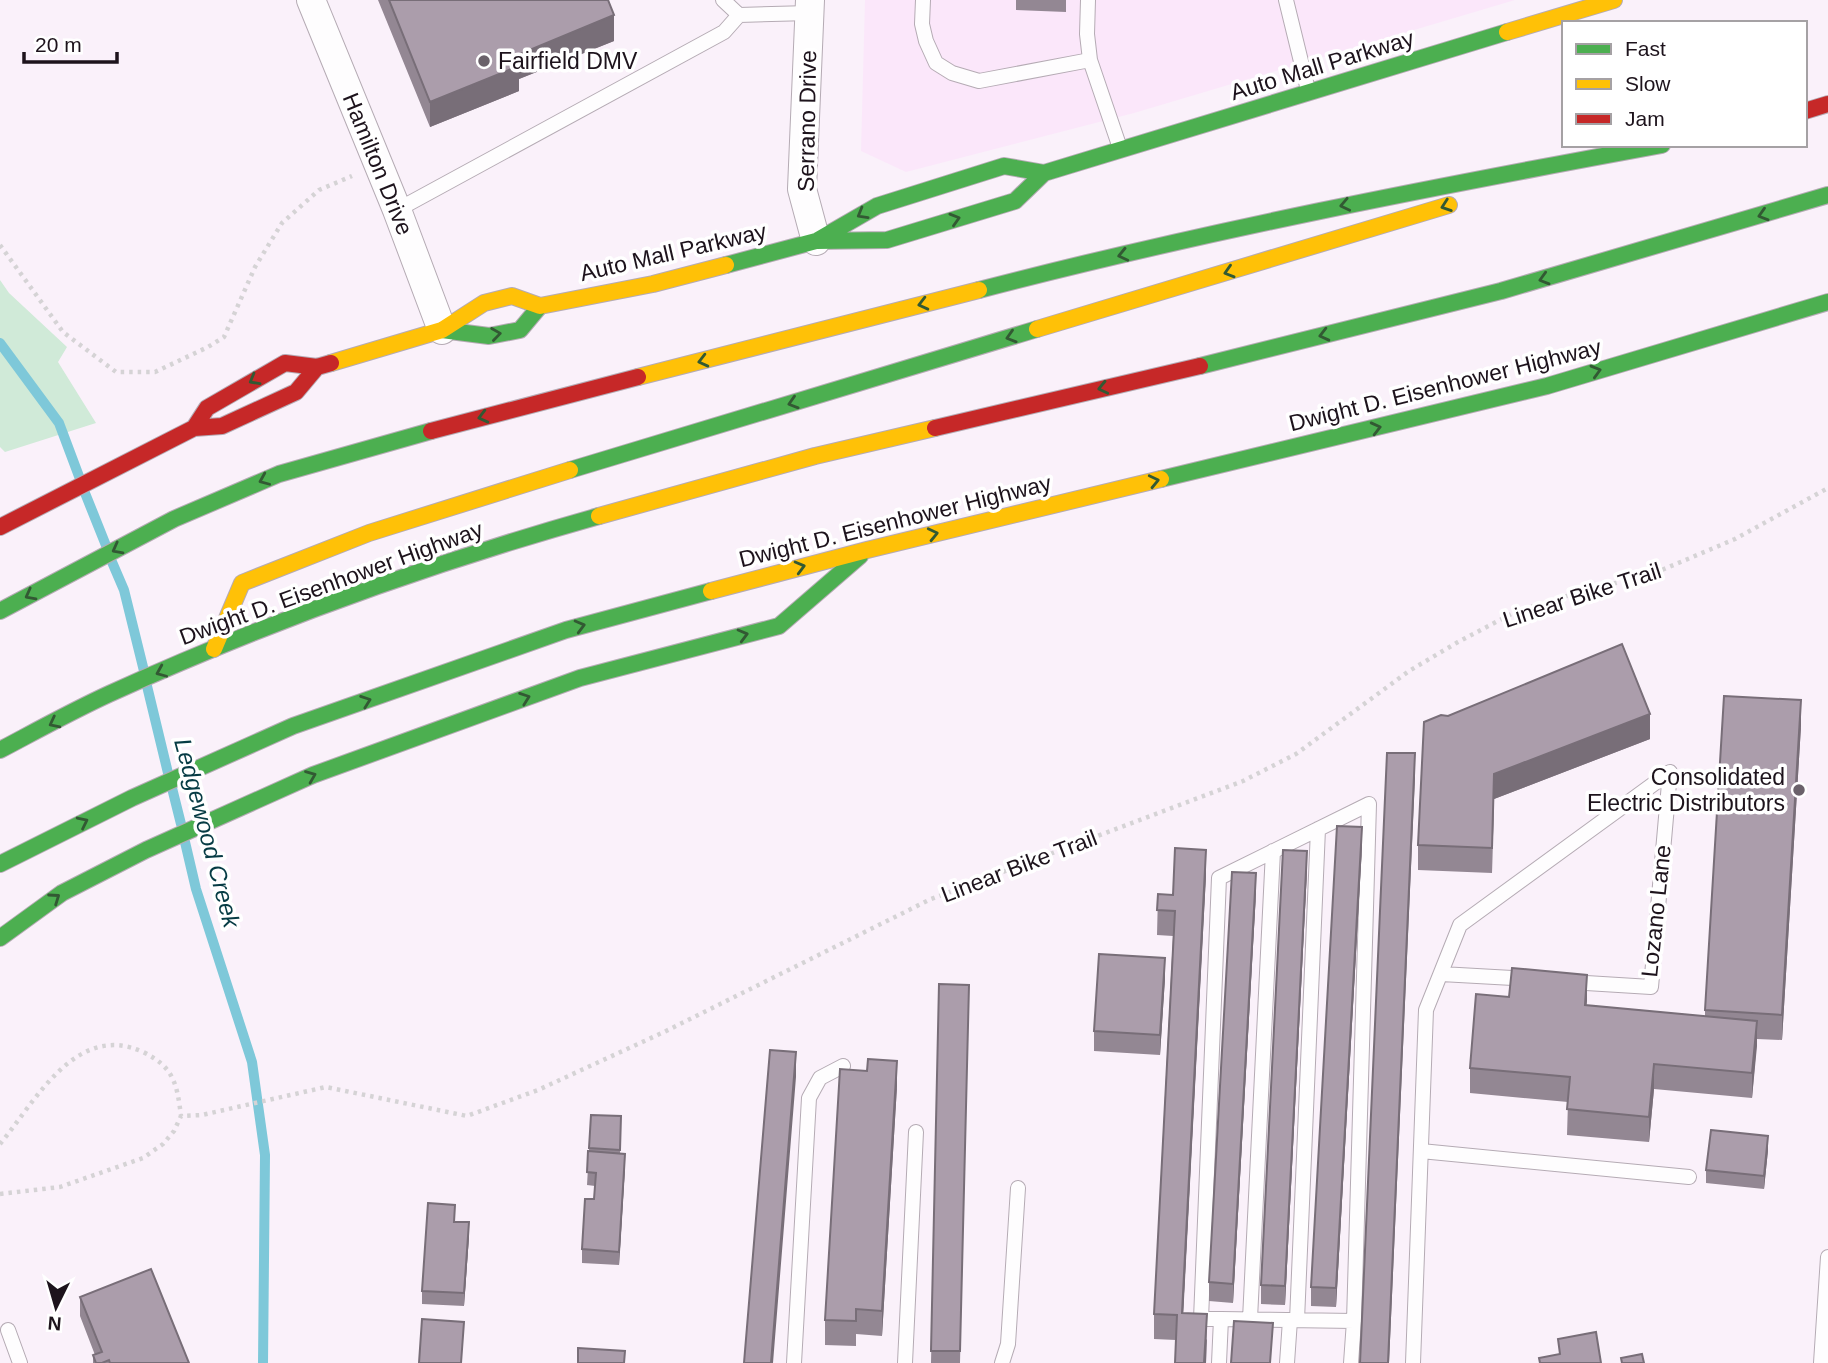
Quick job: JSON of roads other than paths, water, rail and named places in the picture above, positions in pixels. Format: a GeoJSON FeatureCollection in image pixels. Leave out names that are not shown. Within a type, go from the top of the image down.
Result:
{"type":"FeatureCollection","features":[{"type":"Feature","properties":{"kind":"main road","name":"Auto Mall Parkway"},"geometry":{"type":"LineString","coordinates":[[194,428],[207,408],[285,363],[317,367],[442,330],[484,303],[512,296],[540,306],[653,284],[816,241],[887,240],[1015,201],[1044,173],[1614,0]]}},
{"type":"Feature","properties":{"kind":"main road"},"geometry":{"type":"LineString","coordinates":[[1807,110],[1828,104]]}},
{"type":"Feature","properties":{"kind":"main road"},"geometry":{"type":"LineString","coordinates":[[0,611],[174,519],[279,474],[397,440],[976,290],[1294,215],[1651,147]]}},
{"type":"Feature","properties":{"kind":"main road"},"geometry":{"type":"LineString","coordinates":[[214,649],[242,583],[369,533],[496,492],[1421,214],[1581,160]]}},
{"type":"Feature","properties":{"kind":"main road","name":"Auto Mall Parkway"},"geometry":{"type":"LineString","coordinates":[[816,241],[877,205],[1004,166],[1044,173]]}},
{"type":"Feature","properties":{"kind":"main road","name":"Dwight D. Eisenhower Highway"},"geometry":{"type":"LineString","coordinates":[[0,750],[107,695],[214,649],[333,602],[518,539],[815,456],[1501,291],[1828,195]]}},
{"type":"Feature","properties":{"kind":"main road","name":"Dwight D. Eisenhower Highway"},"geometry":{"type":"LineString","coordinates":[[0,864],[132,798],[293,726],[566,630],[867,550],[1547,386],[1828,302]]}},
{"type":"Feature","properties":{"kind":"main road","name":"Auto Mall Parkway"},"geometry":{"type":"LineString","coordinates":[[442,330],[489,336],[520,330],[540,306]]}},
{"type":"Feature","properties":{"kind":"main road","name":"Auto Mall Parkway"},"geometry":{"type":"LineString","coordinates":[[0,527],[194,428],[222,426],[296,392],[317,367]]}},
{"type":"Feature","properties":{"kind":"main road"},"geometry":{"type":"LineString","coordinates":[[0,938],[62,893],[146,850],[313,775],[580,678],[779,626],[867,550]]}},
{"type":"Feature","properties":{"kind":"street","name":"Hamilton Drive"},"geometry":{"type":"LineString","coordinates":[[311,0],[397,210],[442,330]]}},
{"type":"Feature","properties":{"kind":"street","name":"Serrano Drive"},"geometry":{"type":"LineString","coordinates":[[810,7],[802,188],[816,241]]}},
{"type":"Feature","properties":{"kind":"lane"},"geometry":{"type":"LineString","coordinates":[[723,0],[739,15]]}},
{"type":"Feature","properties":{"kind":"lane"},"geometry":{"type":"LineString","coordinates":[[923,0],[922,24],[926,41],[936,63],[952,73],[979,81],[1090,60]]}},
{"type":"Feature","properties":{"kind":"lane"},"geometry":{"type":"LineString","coordinates":[[1088,0],[1087,34],[1090,60],[1121,149]]}},
{"type":"Feature","properties":{"kind":"lane"},"geometry":{"type":"LineString","coordinates":[[1286,0],[1309,93]]}},
{"type":"Feature","properties":{"kind":"lane"},"geometry":{"type":"LineString","coordinates":[[397,210],[724,32],[739,15],[810,7]]}},
{"type":"Feature","properties":{"kind":"lane","name":"Lozano Lane"},"geometry":{"type":"LineString","coordinates":[[1413,1363],[1426,1010],[1460,925],[1670,772],[1651,987],[1441,974]]}},
{"type":"Feature","properties":{"kind":"lane"},"geometry":{"type":"LineString","coordinates":[[1351,1363],[1354,1321],[1368,804],[1219,878],[1201,1319],[1354,1321]]}},
{"type":"Feature","properties":{"kind":"lane"},"geometry":{"type":"LineString","coordinates":[[1287,1363],[1293,1320],[1318,829]]}},
{"type":"Feature","properties":{"kind":"lane"},"geometry":{"type":"LineString","coordinates":[[1250,1319],[1273,851]]}},
{"type":"Feature","properties":{"kind":"lane"},"geometry":{"type":"LineString","coordinates":[[794,1363],[808,1098],[820,1078],[843,1066]]}},
{"type":"Feature","properties":{"kind":"lane"},"geometry":{"type":"LineString","coordinates":[[905,1363],[915,1132]]}},
{"type":"Feature","properties":{"kind":"lane"},"geometry":{"type":"LineString","coordinates":[[1421,1151],[1689,1177]]}},
{"type":"Feature","properties":{"kind":"lane"},"geometry":{"type":"LineString","coordinates":[[1002,1363],[1008,1344],[1018,1188]]}},
{"type":"Feature","properties":{"kind":"lane"},"geometry":{"type":"LineString","coordinates":[[1821,1363],[1828,1256]]}},
{"type":"Feature","properties":{"kind":"lane"},"geometry":{"type":"LineString","coordinates":[[1219,1363],[1221,1319]]}},
{"type":"Feature","properties":{"kind":"lane"},"geometry":{"type":"LineString","coordinates":[[8,1330],[20,1363]]}},
{"type":"Feature","properties":{"kind":"waterway","name":"Ledgewood Creek"},"geometry":{"type":"LineString","coordinates":[[0,343],[59,423],[80,479]]}},
{"type":"Feature","properties":{"kind":"waterway","name":"Ledgewood Creek"},"geometry":{"type":"LineString","coordinates":[[85,493],[107,548]]}},
{"type":"Feature","properties":{"kind":"waterway","name":"Ledgewood Creek"},"geometry":{"type":"LineString","coordinates":[[112,562],[124,590],[144,671]]}},
{"type":"Feature","properties":{"kind":"waterway","name":"Ledgewood Creek"},"geometry":{"type":"LineString","coordinates":[[147,686],[168,773]]}},
{"type":"Feature","properties":{"kind":"waterway","name":"Ledgewood Creek"},"geometry":{"type":"LineString","coordinates":[[172,788],[181,824]]}},
{"type":"Feature","properties":{"kind":"waterway","name":"Ledgewood Creek"},"geometry":{"type":"LineString","coordinates":[[185,842],[196,889],[252,1062],[265,1155],[263,1363]]}},
{"type":"Feature","properties":{"kind":"place","name":"Fairfield DMV"},"geometry":{"type":"Point","coordinates":[484,61]}},
{"type":"Feature","properties":{"kind":"place","name":"Consolidated Electric Distributors"},"geometry":{"type":"Point","coordinates":[1799,790]}}]}
